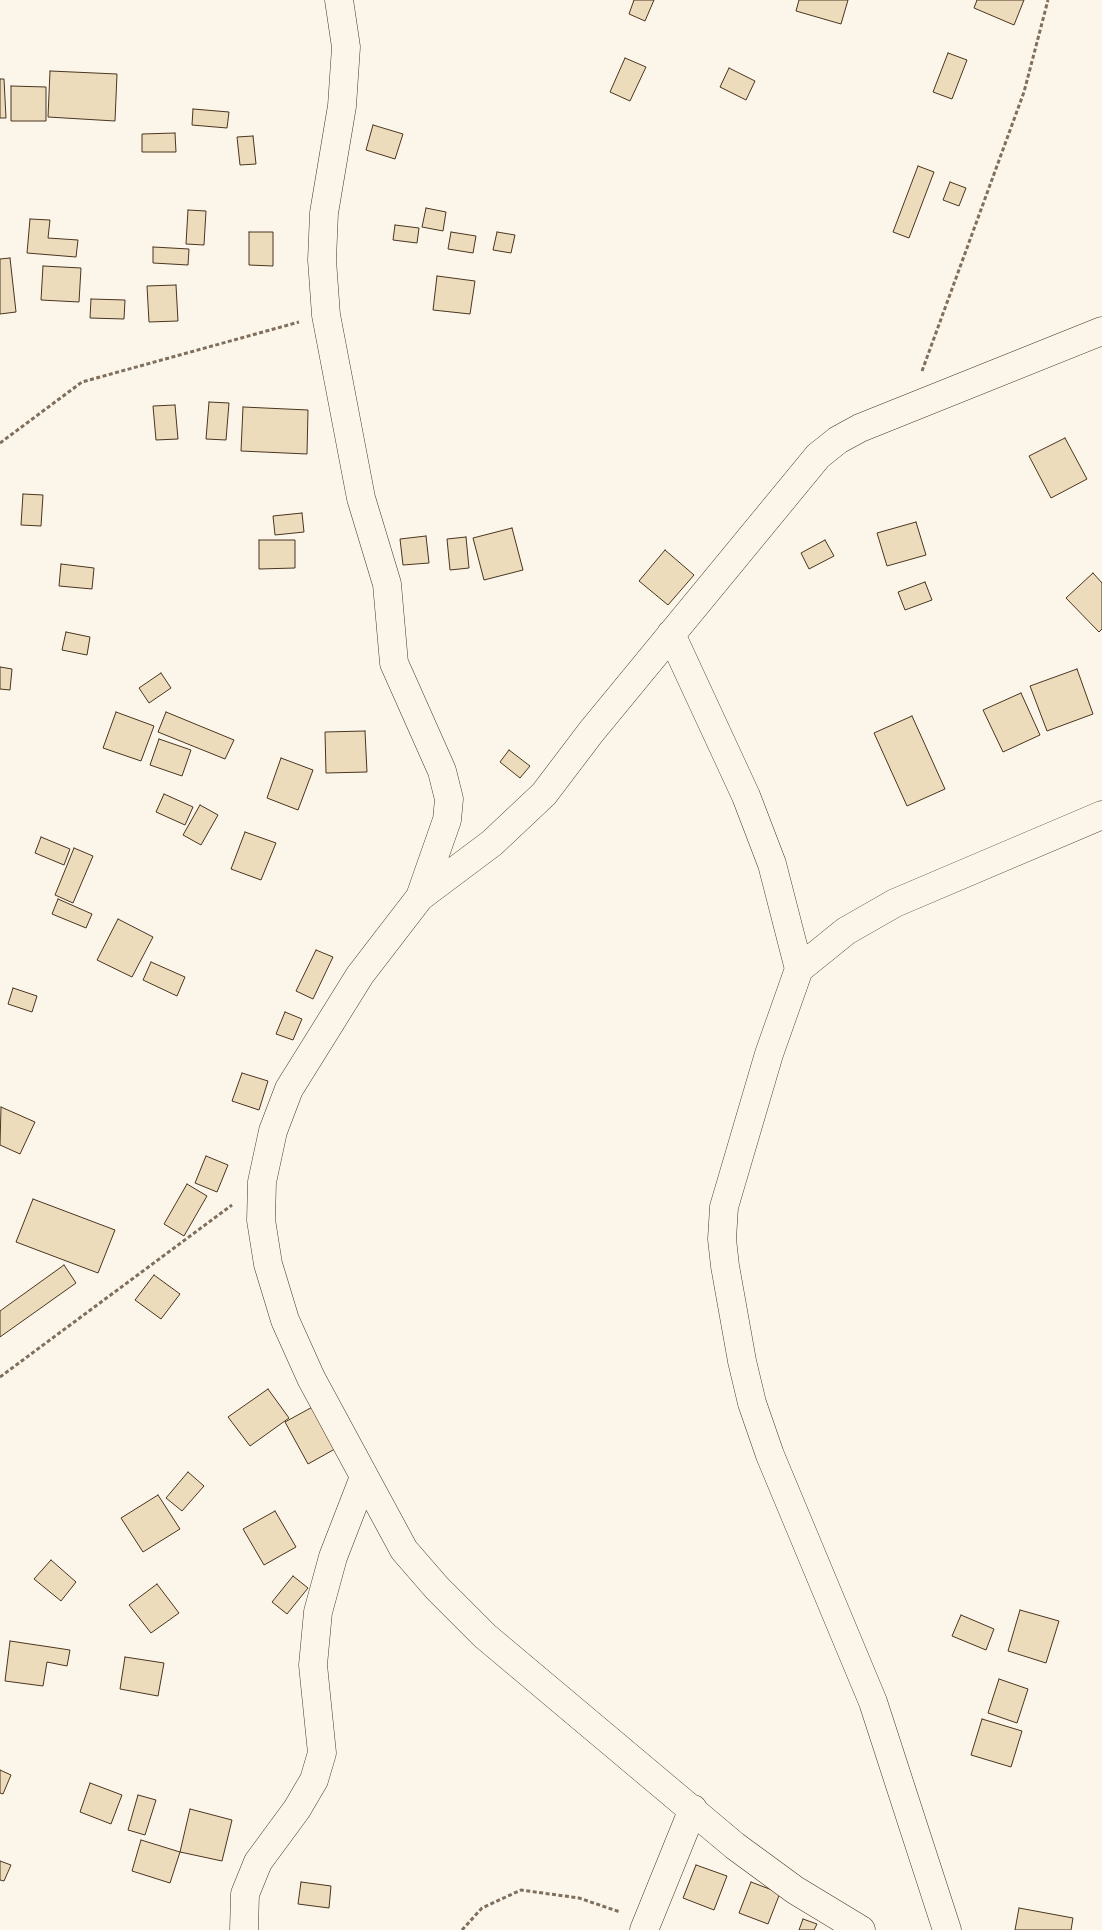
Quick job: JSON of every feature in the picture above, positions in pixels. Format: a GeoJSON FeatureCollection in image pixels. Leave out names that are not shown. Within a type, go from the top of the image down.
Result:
{"type":"FeatureCollection","features":[{"type":"Feature","properties":{"kind":"street"},"geometry":{"type":"LineString","coordinates":[[339,0],[346,47],[342,106],[324,214],[322,260],[326,315],[360,498],[387,584],[394,664],[442,771],[449,799],[447,820],[420,897]]}},
{"type":"Feature","properties":{"kind":"street"},"geometry":{"type":"LineString","coordinates":[[861,1929],[795,1890],[735,1846],[485,1636],[437,1588],[404,1550],[311,1378],[285,1320],[268,1264],[261,1220],[262,1182],[273,1131],[289,1089],[360,975],[420,897],[492,843],[544,794],[671,634],[818,456],[838,440],[860,428],[907,411],[1102,331]]}},
{"type":"Feature","properties":{"kind":"street"},"geometry":{"type":"LineString","coordinates":[[671,634],[749,805],[772,864],[799,969]]}},
{"type":"Feature","properties":{"kind":"street"},"geometry":{"type":"LineString","coordinates":[[947,1930],[873,1702],[770,1455],[752,1403],[724,1266],[722,1239],[724,1207],[766,1063],[799,969],[846,932],[895,903],[1102,815]]}},
{"type":"Feature","properties":{"kind":"street"},"geometry":{"type":"LineString","coordinates":[[244,1930],[246,1894],[258,1862],[297,1809],[314,1780],[322,1753],[314,1665],[318,1612],[333,1557],[364,1477]]}},
{"type":"Feature","properties":{"kind":"street"},"geometry":{"type":"LineString","coordinates":[[645,1925],[693,1809]]}},
{"type":"Feature","properties":{"kind":"path"},"geometry":{"type":"LineString","coordinates":[[907,411],[1024,92],[1048,0]]}},
{"type":"Feature","properties":{"kind":"path"},"geometry":{"type":"LineString","coordinates":[[0,443],[82,382],[326,315]]}},
{"type":"Feature","properties":{"kind":"path"},"geometry":{"type":"LineString","coordinates":[[0,1376],[262,1182]]}},
{"type":"Feature","properties":{"kind":"path"},"geometry":{"type":"LineString","coordinates":[[462,1930],[482,1908],[521,1890],[579,1898],[645,1925]]}},
{"type":"Feature","properties":{"kind":"building"},"geometry":{"type":"Polygon","coordinates":[[[634,0],[654,0],[645,21],[629,14],[634,0]]]}},
{"type":"Feature","properties":{"kind":"building"},"geometry":{"type":"Polygon","coordinates":[[[799,0],[848,0],[841,24],[796,11],[799,0]]]}},
{"type":"Feature","properties":{"kind":"building"},"geometry":{"type":"Polygon","coordinates":[[[977,0],[1024,0],[1014,25],[974,8],[977,0]]]}},
{"type":"Feature","properties":{"kind":"building"},"geometry":{"type":"Polygon","coordinates":[[[948,53],[967,60],[952,99],[933,92],[948,53]]]}},
{"type":"Feature","properties":{"kind":"building"},"geometry":{"type":"Polygon","coordinates":[[[625,58],[646,67],[630,101],[610,92],[625,58]]]}},
{"type":"Feature","properties":{"kind":"building"},"geometry":{"type":"Polygon","coordinates":[[[729,68],[755,81],[746,100],[720,87],[729,68]]]}},
{"type":"Feature","properties":{"kind":"building"},"geometry":{"type":"Polygon","coordinates":[[[50,71],[117,74],[115,121],[48,117],[50,71]]]}},
{"type":"Feature","properties":{"kind":"building"},"geometry":{"type":"Polygon","coordinates":[[[0,79],[4,79],[6,118],[0,118],[0,79]]]}},
{"type":"Feature","properties":{"kind":"building"},"geometry":{"type":"Polygon","coordinates":[[[11,86],[46,87],[46,121],[11,121],[11,86]]]}},
{"type":"Feature","properties":{"kind":"building"},"geometry":{"type":"Polygon","coordinates":[[[193,109],[229,112],[227,128],[192,125],[193,109]]]}},
{"type":"Feature","properties":{"kind":"building"},"geometry":{"type":"Polygon","coordinates":[[[373,125],[403,134],[395,159],[366,150],[373,125]]]}},
{"type":"Feature","properties":{"kind":"building"},"geometry":{"type":"Polygon","coordinates":[[[175,133],[176,152],[142,152],[142,134],[175,133]]]}},
{"type":"Feature","properties":{"kind":"building"},"geometry":{"type":"Polygon","coordinates":[[[253,136],[256,164],[240,165],[237,137],[253,136]]]}},
{"type":"Feature","properties":{"kind":"building"},"geometry":{"type":"Polygon","coordinates":[[[918,166],[934,172],[909,238],[893,232],[918,166]]]}},
{"type":"Feature","properties":{"kind":"building"},"geometry":{"type":"Polygon","coordinates":[[[950,182],[966,188],[959,206],[943,200],[950,182]]]}},
{"type":"Feature","properties":{"kind":"building"},"geometry":{"type":"Polygon","coordinates":[[[426,208],[446,212],[443,231],[422,227],[426,208]]]}},
{"type":"Feature","properties":{"kind":"building"},"geometry":{"type":"Polygon","coordinates":[[[188,210],[206,211],[204,245],[186,244],[188,210]]]}},
{"type":"Feature","properties":{"kind":"building"},"geometry":{"type":"Polygon","coordinates":[[[30,219],[50,220],[48,238],[78,240],[76,257],[27,253],[30,219]]]}},
{"type":"Feature","properties":{"kind":"building"},"geometry":{"type":"Polygon","coordinates":[[[395,225],[419,228],[417,243],[393,240],[395,225]]]}},
{"type":"Feature","properties":{"kind":"building"},"geometry":{"type":"Polygon","coordinates":[[[249,232],[273,232],[273,266],[249,265],[249,232]]]}},
{"type":"Feature","properties":{"kind":"building"},"geometry":{"type":"Polygon","coordinates":[[[451,232],[476,236],[473,253],[448,249],[451,232]]]}},
{"type":"Feature","properties":{"kind":"building"},"geometry":{"type":"Polygon","coordinates":[[[497,232],[515,235],[511,253],[493,250],[497,232]]]}},
{"type":"Feature","properties":{"kind":"building"},"geometry":{"type":"Polygon","coordinates":[[[153,247],[189,249],[188,265],[153,263],[153,247]]]}},
{"type":"Feature","properties":{"kind":"building"},"geometry":{"type":"Polygon","coordinates":[[[10,258],[16,312],[0,314],[0,259],[10,258]]]}},
{"type":"Feature","properties":{"kind":"building"},"geometry":{"type":"Polygon","coordinates":[[[43,266],[81,268],[79,302],[41,300],[43,266]]]}},
{"type":"Feature","properties":{"kind":"building"},"geometry":{"type":"Polygon","coordinates":[[[437,276],[475,281],[470,314],[433,310],[437,276]]]}},
{"type":"Feature","properties":{"kind":"building"},"geometry":{"type":"Polygon","coordinates":[[[176,285],[178,321],[149,322],[147,286],[176,285]]]}},
{"type":"Feature","properties":{"kind":"building"},"geometry":{"type":"Polygon","coordinates":[[[91,299],[125,300],[124,319],[90,318],[91,299]]]}},
{"type":"Feature","properties":{"kind":"building"},"geometry":{"type":"Polygon","coordinates":[[[209,402],[229,403],[226,440],[206,439],[209,402]]]}},
{"type":"Feature","properties":{"kind":"building"},"geometry":{"type":"Polygon","coordinates":[[[175,405],[178,439],[156,440],[153,406],[175,405]]]}},
{"type":"Feature","properties":{"kind":"building"},"geometry":{"type":"Polygon","coordinates":[[[243,407],[308,410],[307,454],[241,451],[243,407]]]}},
{"type":"Feature","properties":{"kind":"building"},"geometry":{"type":"Polygon","coordinates":[[[1065,438],[1087,479],[1051,498],[1029,456],[1065,438]]]}},
{"type":"Feature","properties":{"kind":"building"},"geometry":{"type":"Polygon","coordinates":[[[23,494],[43,495],[41,526],[21,525],[23,494]]]}},
{"type":"Feature","properties":{"kind":"building"},"geometry":{"type":"Polygon","coordinates":[[[302,513],[304,532],[275,535],[273,516],[302,513]]]}},
{"type":"Feature","properties":{"kind":"building"},"geometry":{"type":"Polygon","coordinates":[[[916,522],[926,555],[887,566],[877,533],[916,522]]]}},
{"type":"Feature","properties":{"kind":"building"},"geometry":{"type":"Polygon","coordinates":[[[512,528],[523,570],[484,580],[473,538],[512,528]]]}},
{"type":"Feature","properties":{"kind":"building"},"geometry":{"type":"Polygon","coordinates":[[[426,536],[429,563],[403,565],[400,539],[426,536]]]}},
{"type":"Feature","properties":{"kind":"building"},"geometry":{"type":"Polygon","coordinates":[[[466,537],[469,568],[450,570],[447,539],[466,537]]]}},
{"type":"Feature","properties":{"kind":"building"},"geometry":{"type":"Polygon","coordinates":[[[259,540],[295,540],[295,568],[259,569],[259,540]]]}},
{"type":"Feature","properties":{"kind":"building"},"geometry":{"type":"Polygon","coordinates":[[[825,540],[834,556],[809,569],[801,553],[825,540]]]}},
{"type":"Feature","properties":{"kind":"building"},"geometry":{"type":"Polygon","coordinates":[[[665,550],[694,575],[668,605],[639,581],[665,550]]]}},
{"type":"Feature","properties":{"kind":"building"},"geometry":{"type":"Polygon","coordinates":[[[61,564],[94,568],[92,589],[59,586],[61,564]]]}},
{"type":"Feature","properties":{"kind":"building"},"geometry":{"type":"Polygon","coordinates":[[[1093,573],[1102,583],[1102,629],[1099,632],[1066,598],[1093,573]]]}},
{"type":"Feature","properties":{"kind":"building"},"geometry":{"type":"Polygon","coordinates":[[[925,582],[932,600],[905,610],[898,592],[925,582]]]}},
{"type":"Feature","properties":{"kind":"building"},"geometry":{"type":"Polygon","coordinates":[[[66,632],[90,637],[87,655],[62,650],[66,632]]]}},
{"type":"Feature","properties":{"kind":"building"},"geometry":{"type":"Polygon","coordinates":[[[0,667],[12,669],[10,690],[0,689],[0,667]]]}},
{"type":"Feature","properties":{"kind":"building"},"geometry":{"type":"Polygon","coordinates":[[[1077,669],[1093,714],[1047,731],[1030,686],[1077,669]]]}},
{"type":"Feature","properties":{"kind":"building"},"geometry":{"type":"Polygon","coordinates":[[[161,673],[171,688],[149,703],[139,688],[161,673]]]}},
{"type":"Feature","properties":{"kind":"building"},"geometry":{"type":"Polygon","coordinates":[[[1021,693],[1040,735],[1003,752],[983,710],[1021,693]]]}},
{"type":"Feature","properties":{"kind":"building"},"geometry":{"type":"Polygon","coordinates":[[[116,712],[154,726],[141,761],[103,748],[116,712]]]}},
{"type":"Feature","properties":{"kind":"building"},"geometry":{"type":"Polygon","coordinates":[[[166,712],[234,740],[225,759],[158,732],[166,712]]]}},
{"type":"Feature","properties":{"kind":"building"},"geometry":{"type":"Polygon","coordinates":[[[912,716],[945,789],[907,806],[874,733],[912,716]]]}},
{"type":"Feature","properties":{"kind":"building"},"geometry":{"type":"Polygon","coordinates":[[[365,731],[367,772],[326,773],[325,732],[365,731]]]}},
{"type":"Feature","properties":{"kind":"building"},"geometry":{"type":"Polygon","coordinates":[[[159,739],[191,750],[182,776],[150,765],[159,739]]]}},
{"type":"Feature","properties":{"kind":"building"},"geometry":{"type":"Polygon","coordinates":[[[509,750],[530,766],[520,778],[500,762],[509,750]]]}},
{"type":"Feature","properties":{"kind":"building"},"geometry":{"type":"Polygon","coordinates":[[[281,758],[313,770],[298,810],[267,798],[281,758]]]}},
{"type":"Feature","properties":{"kind":"building"},"geometry":{"type":"Polygon","coordinates":[[[164,794],[193,807],[185,825],[156,812],[164,794]]]}},
{"type":"Feature","properties":{"kind":"building"},"geometry":{"type":"Polygon","coordinates":[[[200,805],[218,815],[201,845],[183,835],[200,805]]]}},
{"type":"Feature","properties":{"kind":"building"},"geometry":{"type":"Polygon","coordinates":[[[245,832],[276,843],[261,880],[231,869],[245,832]]]}},
{"type":"Feature","properties":{"kind":"building"},"geometry":{"type":"Polygon","coordinates":[[[41,837],[70,849],[64,865],[35,853],[41,837]]]}},
{"type":"Feature","properties":{"kind":"building"},"geometry":{"type":"Polygon","coordinates":[[[74,848],[93,856],[73,903],[55,895],[74,848]]]}},
{"type":"Feature","properties":{"kind":"building"},"geometry":{"type":"Polygon","coordinates":[[[58,899],[92,914],[86,928],[52,914],[58,899]]]}},
{"type":"Feature","properties":{"kind":"building"},"geometry":{"type":"Polygon","coordinates":[[[118,919],[153,937],[132,977],[97,960],[118,919]]]}},
{"type":"Feature","properties":{"kind":"building"},"geometry":{"type":"Polygon","coordinates":[[[316,950],[333,957],[313,999],[296,991],[316,950]]]}},
{"type":"Feature","properties":{"kind":"building"},"geometry":{"type":"Polygon","coordinates":[[[151,962],[185,977],[177,996],[143,980],[151,962]]]}},
{"type":"Feature","properties":{"kind":"building"},"geometry":{"type":"Polygon","coordinates":[[[13,988],[37,996],[32,1012],[8,1004],[13,988]]]}},
{"type":"Feature","properties":{"kind":"building"},"geometry":{"type":"Polygon","coordinates":[[[285,1012],[302,1019],[293,1040],[276,1034],[285,1012]]]}},
{"type":"Feature","properties":{"kind":"building"},"geometry":{"type":"Polygon","coordinates":[[[242,1073],[268,1081],[259,1110],[232,1101],[242,1073]]]}},
{"type":"Feature","properties":{"kind":"building"},"geometry":{"type":"Polygon","coordinates":[[[1,1107],[35,1122],[20,1154],[0,1145],[1,1107]]]}},
{"type":"Feature","properties":{"kind":"building"},"geometry":{"type":"Polygon","coordinates":[[[206,1156],[228,1165],[217,1192],[195,1183],[206,1156]]]}},
{"type":"Feature","properties":{"kind":"building"},"geometry":{"type":"Polygon","coordinates":[[[187,1184],[207,1196],[184,1236],[164,1224],[187,1184]]]}},
{"type":"Feature","properties":{"kind":"building"},"geometry":{"type":"Polygon","coordinates":[[[33,1199],[115,1230],[98,1273],[16,1242],[33,1199]]]}},
{"type":"Feature","properties":{"kind":"building"},"geometry":{"type":"Polygon","coordinates":[[[64,1265],[76,1283],[0,1337],[0,1311],[64,1265]]]}},
{"type":"Feature","properties":{"kind":"building"},"geometry":{"type":"Polygon","coordinates":[[[154,1275],[180,1294],[161,1319],[135,1300],[154,1275]]]}},
{"type":"Feature","properties":{"kind":"building"},"geometry":{"type":"Polygon","coordinates":[[[268,1389],[289,1418],[250,1446],[228,1417],[268,1389]]]}},
{"type":"Feature","properties":{"kind":"building"},"geometry":{"type":"Polygon","coordinates":[[[327,1399],[351,1440],[308,1464],[285,1422],[327,1399]]]}},
{"type":"Feature","properties":{"kind":"building"},"geometry":{"type":"Polygon","coordinates":[[[188,1472],[204,1486],[182,1511],[166,1498],[188,1472]]]}},
{"type":"Feature","properties":{"kind":"building"},"geometry":{"type":"Polygon","coordinates":[[[158,1495],[180,1529],[143,1552],[121,1518],[158,1495]]]}},
{"type":"Feature","properties":{"kind":"building"},"geometry":{"type":"Polygon","coordinates":[[[275,1511],[296,1547],[264,1565],[243,1529],[275,1511]]]}},
{"type":"Feature","properties":{"kind":"building"},"geometry":{"type":"Polygon","coordinates":[[[51,1560],[76,1582],[61,1601],[34,1579],[51,1560]]]}},
{"type":"Feature","properties":{"kind":"building"},"geometry":{"type":"Polygon","coordinates":[[[293,1576],[308,1588],[287,1614],[272,1602],[293,1576]]]}},
{"type":"Feature","properties":{"kind":"building"},"geometry":{"type":"Polygon","coordinates":[[[157,1584],[179,1613],[151,1633],[129,1605],[157,1584]]]}},
{"type":"Feature","properties":{"kind":"building"},"geometry":{"type":"Polygon","coordinates":[[[1020,1610],[1059,1621],[1046,1663],[1008,1651],[1020,1610]]]}},
{"type":"Feature","properties":{"kind":"building"},"geometry":{"type":"Polygon","coordinates":[[[961,1615],[994,1629],[986,1650],[952,1636],[961,1615]]]}},
{"type":"Feature","properties":{"kind":"building"},"geometry":{"type":"Polygon","coordinates":[[[10,1641],[70,1650],[67,1666],[47,1662],[43,1686],[5,1681],[10,1641]]]}},
{"type":"Feature","properties":{"kind":"building"},"geometry":{"type":"Polygon","coordinates":[[[125,1657],[164,1663],[158,1696],[120,1689],[125,1657]]]}},
{"type":"Feature","properties":{"kind":"building"},"geometry":{"type":"Polygon","coordinates":[[[999,1679],[1028,1689],[1017,1723],[988,1713],[999,1679]]]}},
{"type":"Feature","properties":{"kind":"building"},"geometry":{"type":"Polygon","coordinates":[[[982,1719],[1022,1731],[1011,1767],[971,1755],[982,1719]]]}},
{"type":"Feature","properties":{"kind":"building"},"geometry":{"type":"Polygon","coordinates":[[[0,1770],[11,1775],[3,1794],[0,1793],[0,1770]]]}},
{"type":"Feature","properties":{"kind":"building"},"geometry":{"type":"Polygon","coordinates":[[[90,1783],[122,1795],[111,1824],[80,1812],[90,1783]]]}},
{"type":"Feature","properties":{"kind":"building"},"geometry":{"type":"Polygon","coordinates":[[[138,1795],[156,1800],[145,1835],[128,1830],[138,1795]]]}},
{"type":"Feature","properties":{"kind":"building"},"geometry":{"type":"Polygon","coordinates":[[[190,1809],[232,1820],[222,1861],[180,1852],[190,1809]]]}},
{"type":"Feature","properties":{"kind":"building"},"geometry":{"type":"Polygon","coordinates":[[[141,1840],[180,1852],[170,1883],[132,1871],[141,1840]]]}},
{"type":"Feature","properties":{"kind":"building"},"geometry":{"type":"Polygon","coordinates":[[[0,1861],[11,1865],[4,1881],[0,1880],[0,1861]]]}},
{"type":"Feature","properties":{"kind":"building"},"geometry":{"type":"Polygon","coordinates":[[[696,1865],[727,1876],[714,1910],[683,1898],[696,1865]]]}},
{"type":"Feature","properties":{"kind":"building"},"geometry":{"type":"Polygon","coordinates":[[[301,1882],[331,1886],[329,1908],[298,1904],[301,1882]]]}},
{"type":"Feature","properties":{"kind":"building"},"geometry":{"type":"Polygon","coordinates":[[[751,1882],[780,1893],[768,1924],[739,1913],[751,1882]]]}},
{"type":"Feature","properties":{"kind":"building"},"geometry":{"type":"Polygon","coordinates":[[[1019,1908],[1073,1918],[1071,1930],[1015,1930],[1019,1908]]]}},
{"type":"Feature","properties":{"kind":"building"},"geometry":{"type":"Polygon","coordinates":[[[803,1919],[817,1924],[814,1930],[799,1930],[803,1919]]]}}]}
